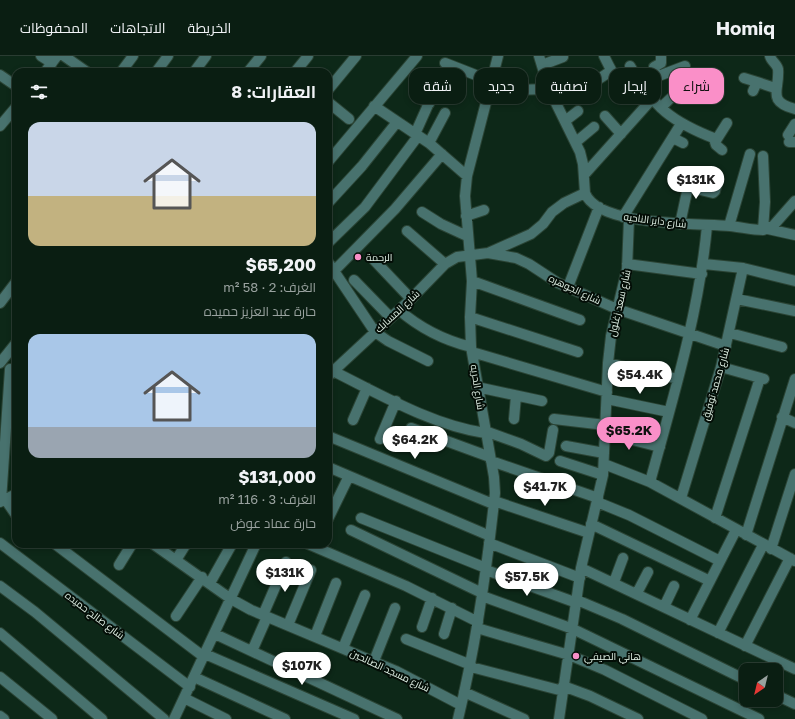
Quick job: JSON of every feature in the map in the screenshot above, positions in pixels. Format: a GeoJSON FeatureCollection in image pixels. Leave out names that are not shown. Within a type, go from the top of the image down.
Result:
{"type":"FeatureCollection","features":[{"type":"Feature","properties":{"kind":"street"},"geometry":{"type":"LineString","coordinates":[[41,56],[54,60]]}},
{"type":"Feature","properties":{"kind":"street"},"geometry":{"type":"LineString","coordinates":[[64,56],[81,68]]}},
{"type":"Feature","properties":{"kind":"street"},"geometry":{"type":"LineString","coordinates":[[124,68],[133,56]]}},
{"type":"Feature","properties":{"kind":"street"},"geometry":{"type":"LineString","coordinates":[[159,68],[168,56]]}},
{"type":"Feature","properties":{"kind":"street"},"geometry":{"type":"LineString","coordinates":[[197,68],[206,56]]}},
{"type":"Feature","properties":{"kind":"street"},"geometry":{"type":"LineString","coordinates":[[251,68],[260,56]]}},
{"type":"Feature","properties":{"kind":"street"},"geometry":{"type":"LineString","coordinates":[[298,68],[308,56]]}},
{"type":"Feature","properties":{"kind":"street"},"geometry":{"type":"LineString","coordinates":[[332,85],[356,56]]}},
{"type":"Feature","properties":{"kind":"street"},"geometry":{"type":"LineString","coordinates":[[332,157],[417,56]]}},
{"type":"Feature","properties":{"kind":"street","name":"شارع الحريه"},"geometry":{"type":"LineString","coordinates":[[494,68],[498,56]]}},
{"type":"Feature","properties":{"kind":"street"},"geometry":{"type":"LineString","coordinates":[[604,56],[610,68]]}},
{"type":"Feature","properties":{"kind":"street"},"geometry":{"type":"LineString","coordinates":[[770,56],[778,69],[775,88],[776,97],[780,102],[795,109]]}},
{"type":"Feature","properties":{"kind":"street"},"geometry":{"type":"LineString","coordinates":[[540,60],[563,57]]}},
{"type":"Feature","properties":{"kind":"street"},"geometry":{"type":"LineString","coordinates":[[654,68],[661,63],[661,57]]}},
{"type":"Feature","properties":{"kind":"street"},"geometry":{"type":"LineString","coordinates":[[444,63],[474,76]]}},
{"type":"Feature","properties":{"kind":"street"},"geometry":{"type":"LineString","coordinates":[[661,75],[684,66]]}},
{"type":"Feature","properties":{"kind":"street"},"geometry":{"type":"LineString","coordinates":[[0,75],[12,83]]}},
{"type":"Feature","properties":{"kind":"street"},"geometry":{"type":"LineString","coordinates":[[744,78],[775,88]]}},
{"type":"Feature","properties":{"kind":"street"},"geometry":{"type":"LineString","coordinates":[[753,92],[757,82]]}},
{"type":"Feature","properties":{"kind":"street"},"geometry":{"type":"LineString","coordinates":[[661,108],[669,100]]}},
{"type":"Feature","properties":{"kind":"street"},"geometry":{"type":"LineString","coordinates":[[332,239],[364,207],[416,135],[428,104]]}},
{"type":"Feature","properties":{"kind":"street","name":"شارع الحريه"},"geometry":{"type":"LineString","coordinates":[[460,718],[461,704],[471,666],[478,625],[495,485],[477,387],[472,350],[470,317],[472,281],[467,236],[465,196],[467,176],[485,104]]}},
{"type":"Feature","properties":{"kind":"street"},"geometry":{"type":"LineString","coordinates":[[488,253],[532,234],[543,224],[552,212],[564,203],[584,193],[584,175],[580,152],[556,104]]}},
{"type":"Feature","properties":{"kind":"street"},"geometry":{"type":"LineString","coordinates":[[584,175],[648,104]]}},
{"type":"Feature","properties":{"kind":"street"},"geometry":{"type":"LineString","coordinates":[[656,104],[681,124],[716,139]]}},
{"type":"Feature","properties":{"kind":"street"},"geometry":{"type":"LineString","coordinates":[[332,105],[349,119]]}},
{"type":"Feature","properties":{"kind":"street"},"geometry":{"type":"LineString","coordinates":[[374,106],[429,143],[467,176]]}},
{"type":"Feature","properties":{"kind":"street"},"geometry":{"type":"LineString","coordinates":[[565,121],[578,111]]}},
{"type":"Feature","properties":{"kind":"street"},"geometry":{"type":"LineString","coordinates":[[0,126],[12,112]]}},
{"type":"Feature","properties":{"kind":"street"},"geometry":{"type":"LineString","coordinates":[[429,143],[445,113]]}},
{"type":"Feature","properties":{"kind":"street"},"geometry":{"type":"LineString","coordinates":[[605,116],[621,134]]}},
{"type":"Feature","properties":{"kind":"street"},"geometry":{"type":"LineString","coordinates":[[332,199],[362,166],[397,122]]}},
{"type":"Feature","properties":{"kind":"street"},"geometry":{"type":"LineString","coordinates":[[722,150],[716,145],[716,139],[727,123]]}},
{"type":"Feature","properties":{"kind":"street"},"geometry":{"type":"LineString","coordinates":[[626,218],[681,124]]}},
{"type":"Feature","properties":{"kind":"street"},"geometry":{"type":"LineString","coordinates":[[791,140],[795,124]]}},
{"type":"Feature","properties":{"kind":"street"},"geometry":{"type":"LineString","coordinates":[[576,142],[594,127]]}},
{"type":"Feature","properties":{"kind":"street"},"geometry":{"type":"LineString","coordinates":[[673,138],[683,143]]}},
{"type":"Feature","properties":{"kind":"street"},"geometry":{"type":"LineString","coordinates":[[334,272],[395,209],[442,154]]}},
{"type":"Feature","properties":{"kind":"street"},"geometry":{"type":"LineString","coordinates":[[729,226],[750,154]]}},
{"type":"Feature","properties":{"kind":"street"},"geometry":{"type":"LineString","coordinates":[[763,156],[767,167],[765,202],[766,230]]}},
{"type":"Feature","properties":{"kind":"street"},"geometry":{"type":"LineString","coordinates":[[680,224],[690,173]]}},
{"type":"Feature","properties":{"kind":"street"},"geometry":{"type":"LineString","coordinates":[[688,187],[713,193],[717,184]]}},
{"type":"Feature","properties":{"kind":"street","name":"شارع داير الناحيه"},"geometry":{"type":"LineString","coordinates":[[584,193],[590,202],[626,218],[680,224],[729,226],[795,235]]}},
{"type":"Feature","properties":{"kind":"street"},"geometry":{"type":"LineString","coordinates":[[766,230],[795,200]]}},
{"type":"Feature","properties":{"kind":"street"},"geometry":{"type":"LineString","coordinates":[[568,287],[599,207]]}},
{"type":"Feature","properties":{"kind":"street"},"geometry":{"type":"LineString","coordinates":[[466,216],[484,210]]}},
{"type":"Feature","properties":{"kind":"street"},"geometry":{"type":"LineString","coordinates":[[422,212],[441,224],[467,236]]}},
{"type":"Feature","properties":{"kind":"street","name":"شارع سعد زغلول"},"geometry":{"type":"LineString","coordinates":[[561,718],[563,689],[581,568],[603,475],[608,363],[628,264],[626,218]]}},
{"type":"Feature","properties":{"kind":"street"},"geometry":{"type":"LineString","coordinates":[[650,482],[690,333],[703,269],[707,226]]}},
{"type":"Feature","properties":{"kind":"street"},"geometry":{"type":"LineString","coordinates":[[407,231],[445,264]]}},
{"type":"Feature","properties":{"kind":"street","name":"شارع الجوهره"},"geometry":{"type":"LineString","coordinates":[[470,255],[488,253],[516,258],[568,287],[618,309],[726,346]]}},
{"type":"Feature","properties":{"kind":"street","name":"شارع المسابك"},"geometry":{"type":"LineString","coordinates":[[332,373],[411,299],[445,264],[456,257],[470,255]]}},
{"type":"Feature","properties":{"kind":"street"},"geometry":{"type":"LineString","coordinates":[[374,260],[411,299]]}},
{"type":"Feature","properties":{"kind":"street"},"geometry":{"type":"LineString","coordinates":[[628,264],[703,269],[743,268],[795,281]]}},
{"type":"Feature","properties":{"kind":"street","name":"شارع محمد توفيق"},"geometry":{"type":"LineString","coordinates":[[681,498],[721,367],[730,333],[743,268]]}},
{"type":"Feature","properties":{"kind":"street"},"geometry":{"type":"LineString","coordinates":[[332,269],[375,332],[388,341],[428,362]]}},
{"type":"Feature","properties":{"kind":"street"},"geometry":{"type":"LineString","coordinates":[[354,280],[391,318]]}},
{"type":"Feature","properties":{"kind":"street"},"geometry":{"type":"LineString","coordinates":[[472,281],[580,320]]}},
{"type":"Feature","properties":{"kind":"street"},"geometry":{"type":"LineString","coordinates":[[0,303],[12,287]]}},
{"type":"Feature","properties":{"kind":"street"},"geometry":{"type":"LineString","coordinates":[[737,299],[795,311]]}},
{"type":"Feature","properties":{"kind":"street"},"geometry":{"type":"LineString","coordinates":[[399,310],[415,324],[432,334],[472,350],[607,396],[669,412]]}},
{"type":"Feature","properties":{"kind":"street"},"geometry":{"type":"LineString","coordinates":[[470,317],[578,352]]}},
{"type":"Feature","properties":{"kind":"street"},"geometry":{"type":"LineString","coordinates":[[730,333],[782,347]]}},
{"type":"Feature","properties":{"kind":"street"},"geometry":{"type":"LineString","coordinates":[[12,348],[0,363],[12,369]]}},
{"type":"Feature","properties":{"kind":"street"},"geometry":{"type":"LineString","coordinates":[[608,363],[678,379]]}},
{"type":"Feature","properties":{"kind":"street"},"geometry":{"type":"LineString","coordinates":[[714,518],[762,378],[721,367]]}},
{"type":"Feature","properties":{"kind":"street"},"geometry":{"type":"LineString","coordinates":[[332,374],[445,422],[485,432],[521,444],[546,456],[549,454],[553,430]]}},
{"type":"Feature","properties":{"kind":"street"},"geometry":{"type":"LineString","coordinates":[[746,535],[782,417],[793,392],[795,379]]}},
{"type":"Feature","properties":{"kind":"street"},"geometry":{"type":"LineString","coordinates":[[12,382],[2,501],[12,511]]}},
{"type":"Feature","properties":{"kind":"street"},"geometry":{"type":"LineString","coordinates":[[477,387],[542,401]]}},
{"type":"Feature","properties":{"kind":"street"},"geometry":{"type":"LineString","coordinates":[[353,420],[367,388]]}},
{"type":"Feature","properties":{"kind":"street"},"geometry":{"type":"LineString","coordinates":[[514,419],[516,396]]}},
{"type":"Feature","properties":{"kind":"street"},"geometry":{"type":"LineString","coordinates":[[380,439],[396,401]]}},
{"type":"Feature","properties":{"kind":"street"},"geometry":{"type":"LineString","coordinates":[[782,417],[795,423]]}},
{"type":"Feature","properties":{"kind":"street"},"geometry":{"type":"LineString","coordinates":[[554,419],[605,429],[660,447]]}},
{"type":"Feature","properties":{"kind":"street"},"geometry":{"type":"LineString","coordinates":[[411,428],[598,500],[720,561]]}},
{"type":"Feature","properties":{"kind":"street"},"geometry":{"type":"LineString","coordinates":[[332,438],[494,503],[590,528],[710,581]]}},
{"type":"Feature","properties":{"kind":"street"},"geometry":{"type":"LineString","coordinates":[[566,446],[604,453]]}},
{"type":"Feature","properties":{"kind":"street"},"geometry":{"type":"LineString","coordinates":[[560,461],[603,475]]}},
{"type":"Feature","properties":{"kind":"street"},"geometry":{"type":"LineString","coordinates":[[604,464],[650,482],[792,560],[745,646]]}},
{"type":"Feature","properties":{"kind":"street"},"geometry":{"type":"LineString","coordinates":[[332,470],[349,476],[580,578]]}},
{"type":"Feature","properties":{"kind":"street"},"geometry":{"type":"LineString","coordinates":[[718,633],[767,547],[795,474]]}},
{"type":"Feature","properties":{"kind":"street"},"geometry":{"type":"LineString","coordinates":[[332,511],[349,476]]}},
{"type":"Feature","properties":{"kind":"street"},"geometry":{"type":"LineString","coordinates":[[2,501],[12,496]]}},
{"type":"Feature","properties":{"kind":"street"},"geometry":{"type":"LineString","coordinates":[[361,518],[486,569],[622,619],[739,677]]}},
{"type":"Feature","properties":{"kind":"street"},"geometry":{"type":"LineString","coordinates":[[351,530],[482,594],[573,629],[760,719]]}},
{"type":"Feature","properties":{"kind":"street"},"geometry":{"type":"LineString","coordinates":[[690,620],[736,530]]}},
{"type":"Feature","properties":{"kind":"street","name":"شارع صالح حميده"},"geometry":{"type":"LineString","coordinates":[[0,543],[190,687]]}},
{"type":"Feature","properties":{"kind":"street"},"geometry":{"type":"LineString","coordinates":[[60,548],[204,656],[354,719]]}},
{"type":"Feature","properties":{"kind":"street"},"geometry":{"type":"LineString","coordinates":[[118,565],[129,548]]}},
{"type":"Feature","properties":{"kind":"street","name":"شارع مسجد الصالحين"},"geometry":{"type":"LineString","coordinates":[[159,548],[231,599],[265,616],[374,661],[461,704]]}},
{"type":"Feature","properties":{"kind":"street"},"geometry":{"type":"LineString","coordinates":[[176,560],[184,548]]}},
{"type":"Feature","properties":{"kind":"street"},"geometry":{"type":"LineString","coordinates":[[176,616],[206,580],[229,548]]}},
{"type":"Feature","properties":{"kind":"street"},"geometry":{"type":"LineString","coordinates":[[174,719],[254,548]]}},
{"type":"Feature","properties":{"kind":"street"},"geometry":{"type":"LineString","coordinates":[[320,548],[432,598],[452,608],[478,625],[569,655],[618,676],[702,719]]}},
{"type":"Feature","properties":{"kind":"street"},"geometry":{"type":"LineString","coordinates":[[614,582],[623,558]]}},
{"type":"Feature","properties":{"kind":"street"},"geometry":{"type":"LineString","coordinates":[[252,651],[286,562]]}},
{"type":"Feature","properties":{"kind":"street"},"geometry":{"type":"LineString","coordinates":[[581,568],[614,582],[690,620],[795,669]]}},
{"type":"Feature","properties":{"kind":"street"},"geometry":{"type":"LineString","coordinates":[[288,625],[311,570]]}},
{"type":"Feature","properties":{"kind":"street"},"geometry":{"type":"LineString","coordinates":[[638,594],[648,572]]}},
{"type":"Feature","properties":{"kind":"street"},"geometry":{"type":"LineString","coordinates":[[315,636],[336,583]]}},
{"type":"Feature","properties":{"kind":"street"},"geometry":{"type":"LineString","coordinates":[[0,586],[35,612],[164,719]]}},
{"type":"Feature","properties":{"kind":"street"},"geometry":{"type":"LineString","coordinates":[[664,607],[674,586]]}},
{"type":"Feature","properties":{"kind":"street"},"geometry":{"type":"LineString","coordinates":[[343,648],[365,595]]}},
{"type":"Feature","properties":{"kind":"street"},"geometry":{"type":"LineString","coordinates":[[422,627],[432,598]]}},
{"type":"Feature","properties":{"kind":"street"},"geometry":{"type":"LineString","coordinates":[[374,661],[396,608]]}},
{"type":"Feature","properties":{"kind":"street"},"geometry":{"type":"LineString","coordinates":[[444,634],[452,608]]}},
{"type":"Feature","properties":{"kind":"street"},"geometry":{"type":"LineString","coordinates":[[0,633],[102,719]]}},
{"type":"Feature","properties":{"kind":"street"},"geometry":{"type":"LineString","coordinates":[[215,634],[397,719]]}},
{"type":"Feature","properties":{"kind":"street"},"geometry":{"type":"LineString","coordinates":[[406,639],[471,666],[590,696],[638,719]]}},
{"type":"Feature","properties":{"kind":"street"},"geometry":{"type":"LineString","coordinates":[[0,677],[52,719]]}},
{"type":"Feature","properties":{"kind":"street"},"geometry":{"type":"LineString","coordinates":[[194,677],[286,719]]}},
{"type":"Feature","properties":{"kind":"street"},"geometry":{"type":"LineString","coordinates":[[464,692],[524,719]]}},
{"type":"Feature","properties":{"kind":"street"},"geometry":{"type":"LineString","coordinates":[[184,698],[213,716],[226,719]]}},
{"type":"Feature","properties":{"kind":"street"},"geometry":{"type":"LineString","coordinates":[[783,698],[795,704]]}},
{"type":"Feature","properties":{"kind":"street"},"geometry":{"type":"LineString","coordinates":[[0,716],[4,719]]}},
{"type":"Feature","properties":{"kind":"place","name":"الرحمة"},"geometry":{"type":"Point","coordinates":[358,257]}},
{"type":"Feature","properties":{"kind":"place","name":"هاني الصيفي"},"geometry":{"type":"Point","coordinates":[576,656]}}]}
